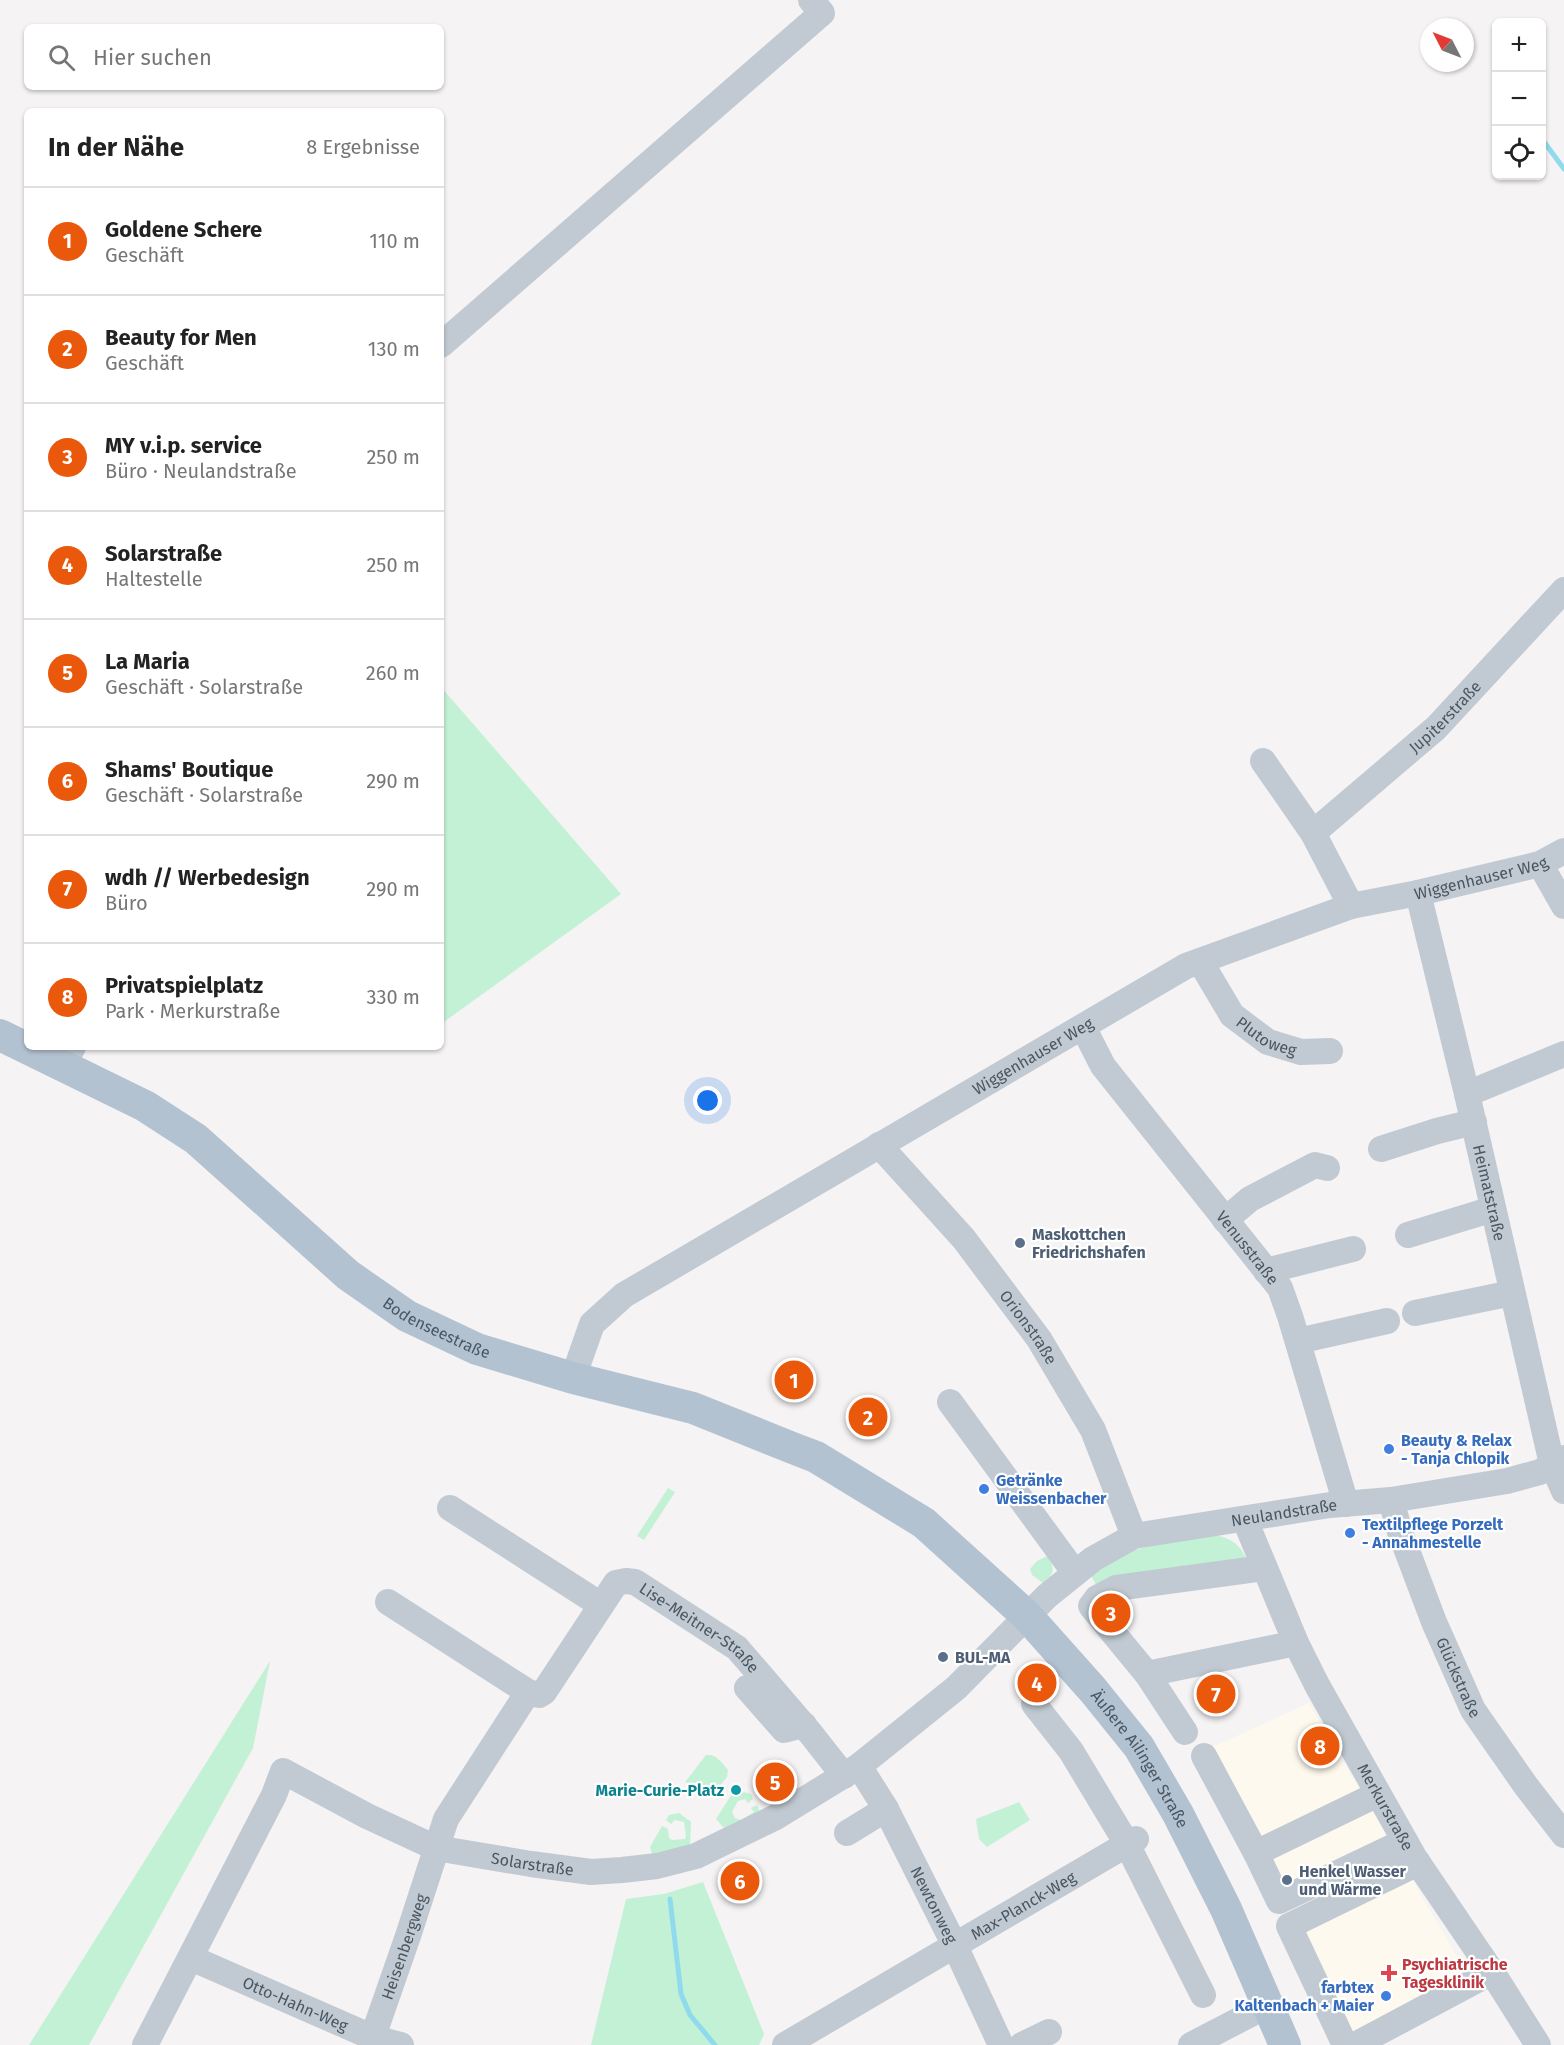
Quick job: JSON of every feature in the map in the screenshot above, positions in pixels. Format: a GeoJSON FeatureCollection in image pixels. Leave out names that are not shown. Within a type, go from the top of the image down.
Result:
{"type":"FeatureCollection","features":[{"type":"Feature","properties":{"kind":"main road","name":"Bodenseestraße"},"geometry":{"type":"LineString","coordinates":[[0,1035],[24,1042]]}},
{"type":"Feature","properties":{"kind":"main road","name":"Bodenseestraße"},"geometry":{"type":"LineString","coordinates":[[49,1050],[68,1056],[196,1139],[348,1275],[407,1316],[477,1349],[573,1378],[693,1408],[816,1457],[924,1523]]}},
{"type":"Feature","properties":{"kind":"main road","name":"Äußere Ailinger Straße"},"geometry":{"type":"LineString","coordinates":[[924,1523],[1027,1616],[1093,1690],[1139,1747],[1178,1814],[1226,1909],[1285,2045]]}},
{"type":"Feature","properties":{"kind":"street"},"geometry":{"type":"LineString","coordinates":[[444,342],[822,13],[811,0]]}},
{"type":"Feature","properties":{"kind":"street","name":"Jupiterstraße"},"geometry":{"type":"LineString","coordinates":[[1313,832],[1436,728],[1564,590]]}},
{"type":"Feature","properties":{"kind":"street"},"geometry":{"type":"LineString","coordinates":[[1263,761],[1313,832],[1351,906]]}},
{"type":"Feature","properties":{"kind":"street","name":"Wiggenhauser Weg"},"geometry":{"type":"LineString","coordinates":[[573,1378],[592,1324],[624,1295],[1186,966],[1351,906],[1418,893],[1540,864],[1564,851]]}},
{"type":"Feature","properties":{"kind":"street"},"geometry":{"type":"LineString","coordinates":[[1540,864],[1564,906]]}},
{"type":"Feature","properties":{"kind":"street","name":"Heimatstraße"},"geometry":{"type":"LineString","coordinates":[[1418,893],[1474,1122],[1512,1293],[1558,1461],[1564,1491]]}},
{"type":"Feature","properties":{"kind":"street","name":"Plutoweg"},"geometry":{"type":"LineString","coordinates":[[1200,961],[1232,1015],[1268,1042],[1301,1052],[1330,1051]]}},
{"type":"Feature","properties":{"kind":"street","name":"Venusstraße"},"geometry":{"type":"LineString","coordinates":[[1083,1027],[1103,1066],[1280,1288],[1346,1504]]}},
{"type":"Feature","properties":{"kind":"street"},"geometry":{"type":"LineString","coordinates":[[1467,1094],[1564,1054]]}},
{"type":"Feature","properties":{"kind":"street"},"geometry":{"type":"LineString","coordinates":[[1381,1149],[1474,1122]]}},
{"type":"Feature","properties":{"kind":"street","name":"Orionstraße"},"geometry":{"type":"LineString","coordinates":[[879,1145],[964,1239],[1038,1339],[1093,1430],[1134,1536]]}},
{"type":"Feature","properties":{"kind":"street"},"geometry":{"type":"LineString","coordinates":[[1225,1220],[1250,1199],[1315,1165],[1327,1168]]}},
{"type":"Feature","properties":{"kind":"street"},"geometry":{"type":"LineString","coordinates":[[1408,1235],[1493,1209]]}},
{"type":"Feature","properties":{"kind":"street"},"geometry":{"type":"LineString","coordinates":[[1266,1271],[1353,1249]]}},
{"type":"Feature","properties":{"kind":"street"},"geometry":{"type":"LineString","coordinates":[[1415,1312],[1512,1293]]}},
{"type":"Feature","properties":{"kind":"street"},"geometry":{"type":"LineString","coordinates":[[1298,1341],[1388,1321]]}},
{"type":"Feature","properties":{"kind":"street"},"geometry":{"type":"LineString","coordinates":[[950,1402],[1076,1573]]}},
{"type":"Feature","properties":{"kind":"street","name":"Neulandstraße"},"geometry":{"type":"LineString","coordinates":[[1027,1616],[1047,1596],[1093,1559],[1134,1536],[1508,1481],[1540,1472],[1558,1461]]}},
{"type":"Feature","properties":{"kind":"street","name":"Glückstraße"},"geometry":{"type":"LineString","coordinates":[[1391,1500],[1400,1532],[1434,1622],[1473,1710],[1549,1818],[1564,1835]]}},
{"type":"Feature","properties":{"kind":"street"},"geometry":{"type":"LineString","coordinates":[[450,1508],[601,1605]]}},
{"type":"Feature","properties":{"kind":"street","name":"Merkurstraße"},"geometry":{"type":"LineString","coordinates":[[1245,1520],[1296,1643],[1317,1685],[1418,1863],[1538,2045]]}},
{"type":"Feature","properties":{"kind":"street"},"geometry":{"type":"LineString","coordinates":[[1185,1732],[1147,1674],[1091,1606],[1096,1598],[1116,1588],[1264,1568]]}},
{"type":"Feature","properties":{"kind":"street","name":"Lise-Meitner-Straße"},"geometry":{"type":"LineString","coordinates":[[528,1692],[539,1695],[544,1692],[616,1583],[635,1582],[737,1648],[804,1725],[852,1771]]}},
{"type":"Feature","properties":{"kind":"street"},"geometry":{"type":"LineString","coordinates":[[388,1602],[528,1692],[446,1819],[436,1848]]}},
{"type":"Feature","properties":{"kind":"street","name":"Solarstraße"},"geometry":{"type":"LineString","coordinates":[[145,2045],[274,1796],[283,1771],[367,1816],[436,1848],[591,1872],[657,1866],[696,1856],[776,1817],[852,1771],[956,1688],[1027,1616]]}},
{"type":"Feature","properties":{"kind":"street"},"geometry":{"type":"LineString","coordinates":[[1147,1674],[1296,1643]]}},
{"type":"Feature","properties":{"kind":"street"},"geometry":{"type":"LineString","coordinates":[[747,1688],[784,1730],[804,1725]]}},
{"type":"Feature","properties":{"kind":"street"},"geometry":{"type":"LineString","coordinates":[[1034,1704],[1071,1751],[1132,1842],[1203,1995]]}},
{"type":"Feature","properties":{"kind":"street"},"geometry":{"type":"LineString","coordinates":[[1204,1756],[1279,1901],[1405,1841]]}},
{"type":"Feature","properties":{"kind":"street","name":"Newtonweg"},"geometry":{"type":"LineString","coordinates":[[852,1771],[886,1809],[955,1946],[1001,2045]]}},
{"type":"Feature","properties":{"kind":"street"},"geometry":{"type":"LineString","coordinates":[[1256,1853],[1378,1794]]}},
{"type":"Feature","properties":{"kind":"street"},"geometry":{"type":"LineString","coordinates":[[847,1833],[886,1809]]}},
{"type":"Feature","properties":{"kind":"street","name":"Max-Planck-Weg"},"geometry":{"type":"LineString","coordinates":[[785,2045],[1132,1842]]}},
{"type":"Feature","properties":{"kind":"street","name":"Heisenbergweg"},"geometry":{"type":"LineString","coordinates":[[372,2041],[436,1848]]}},
{"type":"Feature","properties":{"kind":"street"},"geometry":{"type":"LineString","coordinates":[[1345,2045],[1289,1926],[1418,1863]]}},
{"type":"Feature","properties":{"kind":"street","name":"Otto-Hahn-Weg"},"geometry":{"type":"LineString","coordinates":[[191,1958],[372,2041],[401,2045]]}},
{"type":"Feature","properties":{"kind":"street"},"geometry":{"type":"LineString","coordinates":[[1355,2045],[1492,1972]]}},
{"type":"Feature","properties":{"kind":"street"},"geometry":{"type":"LineString","coordinates":[[1191,2045],[1268,2005]]}},
{"type":"Feature","properties":{"kind":"street"},"geometry":{"type":"LineString","coordinates":[[1022,2045],[1049,2032]]}},
{"type":"Feature","properties":{"kind":"shaded area"},"geometry":{"type":"Polygon","coordinates":[[[1309,1703],[1472,1982],[1351,2041],[1206,1750],[1309,1703]]]}},
{"type":"Feature","properties":{"kind":"green space"},"geometry":{"type":"Polygon","coordinates":[[[444,690],[621,894],[444,1022],[444,690]]]}},
{"type":"Feature","properties":{"kind":"green space"},"geometry":{"type":"Polygon","coordinates":[[[668,1488],[675,1492],[644,1540],[637,1536],[668,1488]]]}},
{"type":"Feature","properties":{"kind":"green space"},"geometry":{"type":"Polygon","coordinates":[[[1208,1534],[1233,1542],[1248,1562],[1098,1588],[1088,1571],[1131,1551],[1208,1534]]]}},
{"type":"Feature","properties":{"kind":"green space"},"geometry":{"type":"Polygon","coordinates":[[[1047,1556],[1053,1567],[1050,1577],[1043,1583],[1032,1575],[1030,1569],[1037,1561],[1047,1556]]]}},
{"type":"Feature","properties":{"kind":"green space"},"geometry":{"type":"Polygon","coordinates":[[[270,1661],[253,1748],[89,2045],[29,2045],[270,1661]]]}},
{"type":"Feature","properties":{"kind":"green space"},"geometry":{"type":"Polygon","coordinates":[[[1318,1725],[1336,1758],[1322,1766],[1304,1733],[1318,1725]]]}},
{"type":"Feature","properties":{"kind":"green space"},"geometry":{"type":"Polygon","coordinates":[[[706,1755],[716,1757],[721,1761],[728,1770],[727,1777],[718,1788],[693,1793],[686,1781],[706,1755]]]}},
{"type":"Feature","properties":{"kind":"green space"},"geometry":{"type":"Polygon","coordinates":[[[743,1792],[751,1794],[753,1799],[748,1803],[745,1799],[738,1801],[732,1812],[735,1818],[741,1820],[754,1812],[751,1808],[757,1805],[760,1812],[724,1828],[716,1819],[732,1794],[743,1792]]]}},
{"type":"Feature","properties":{"kind":"green space"},"geometry":{"type":"Polygon","coordinates":[[[1019,1802],[1030,1820],[987,1847],[979,1839],[976,1819],[1019,1802]]]}},
{"type":"Feature","properties":{"kind":"green space"},"geometry":{"type":"Polygon","coordinates":[[[679,1813],[691,1822],[690,1846],[652,1854],[650,1847],[662,1826],[668,1829],[669,1838],[672,1840],[685,1839],[684,1822],[675,1820],[671,1824],[666,1820],[669,1815],[679,1813]]]}},
{"type":"Feature","properties":{"kind":"green space"},"geometry":{"type":"Polygon","coordinates":[[[703,1882],[764,2034],[759,2045],[591,2045],[626,1899],[664,1894],[703,1882]]]}},
{"type":"Feature","properties":{"kind":"waterway"},"geometry":{"type":"LineString","coordinates":[[1546,144],[1564,169]]}},
{"type":"Feature","properties":{"kind":"waterway"},"geometry":{"type":"LineString","coordinates":[[670,1899],[681,1994],[690,2015],[715,2045]]}},
{"type":"Feature","properties":{"kind":"place","name":"Maskottchen Friedrichshafen"},"geometry":{"type":"Point","coordinates":[1020,1243]}},
{"type":"Feature","properties":{"kind":"place","name":"Goldene Schere"},"geometry":{"type":"Point","coordinates":[794,1380]}},
{"type":"Feature","properties":{"kind":"place","name":"Beauty for Men"},"geometry":{"type":"Point","coordinates":[868,1417]}},
{"type":"Feature","properties":{"kind":"place","name":"Beauty & Relax - Tanja Chlopik"},"geometry":{"type":"Point","coordinates":[1389,1449]}},
{"type":"Feature","properties":{"kind":"place","name":"Getränke Weissenbacher"},"geometry":{"type":"Point","coordinates":[984,1489]}},
{"type":"Feature","properties":{"kind":"place","name":"Textilpflege Porzelt - Annahmestelle"},"geometry":{"type":"Point","coordinates":[1350,1533]}},
{"type":"Feature","properties":{"kind":"place","name":"MY v.i.p. service"},"geometry":{"type":"Point","coordinates":[1111,1613]}},
{"type":"Feature","properties":{"kind":"place","name":"BUL-MA"},"geometry":{"type":"Point","coordinates":[943,1657]}},
{"type":"Feature","properties":{"kind":"place","name":"Solarstraße"},"geometry":{"type":"Point","coordinates":[1037,1683]}},
{"type":"Feature","properties":{"kind":"place","name":"wdh // Werbedesign"},"geometry":{"type":"Point","coordinates":[1216,1694]}},
{"type":"Feature","properties":{"kind":"place","name":"Privatspielplatz"},"geometry":{"type":"Point","coordinates":[1320,1746]}},
{"type":"Feature","properties":{"kind":"place","name":"La Maria"},"geometry":{"type":"Point","coordinates":[775,1782]}},
{"type":"Feature","properties":{"kind":"place","name":"Marie-Curie-Platz"},"geometry":{"type":"Point","coordinates":[736,1790]}},
{"type":"Feature","properties":{"kind":"place","name":"Henkel Wasser und Wärme"},"geometry":{"type":"Point","coordinates":[1287,1880]}},
{"type":"Feature","properties":{"kind":"place","name":"Shams' Boutique"},"geometry":{"type":"Point","coordinates":[740,1881]}},
{"type":"Feature","properties":{"kind":"place","name":"Psychiatrische Tagesklinik"},"geometry":{"type":"Point","coordinates":[1389,1973]}},
{"type":"Feature","properties":{"kind":"place","name":"farbtex Kaltenbach + Maier"},"geometry":{"type":"Point","coordinates":[1386,1996]}}]}
